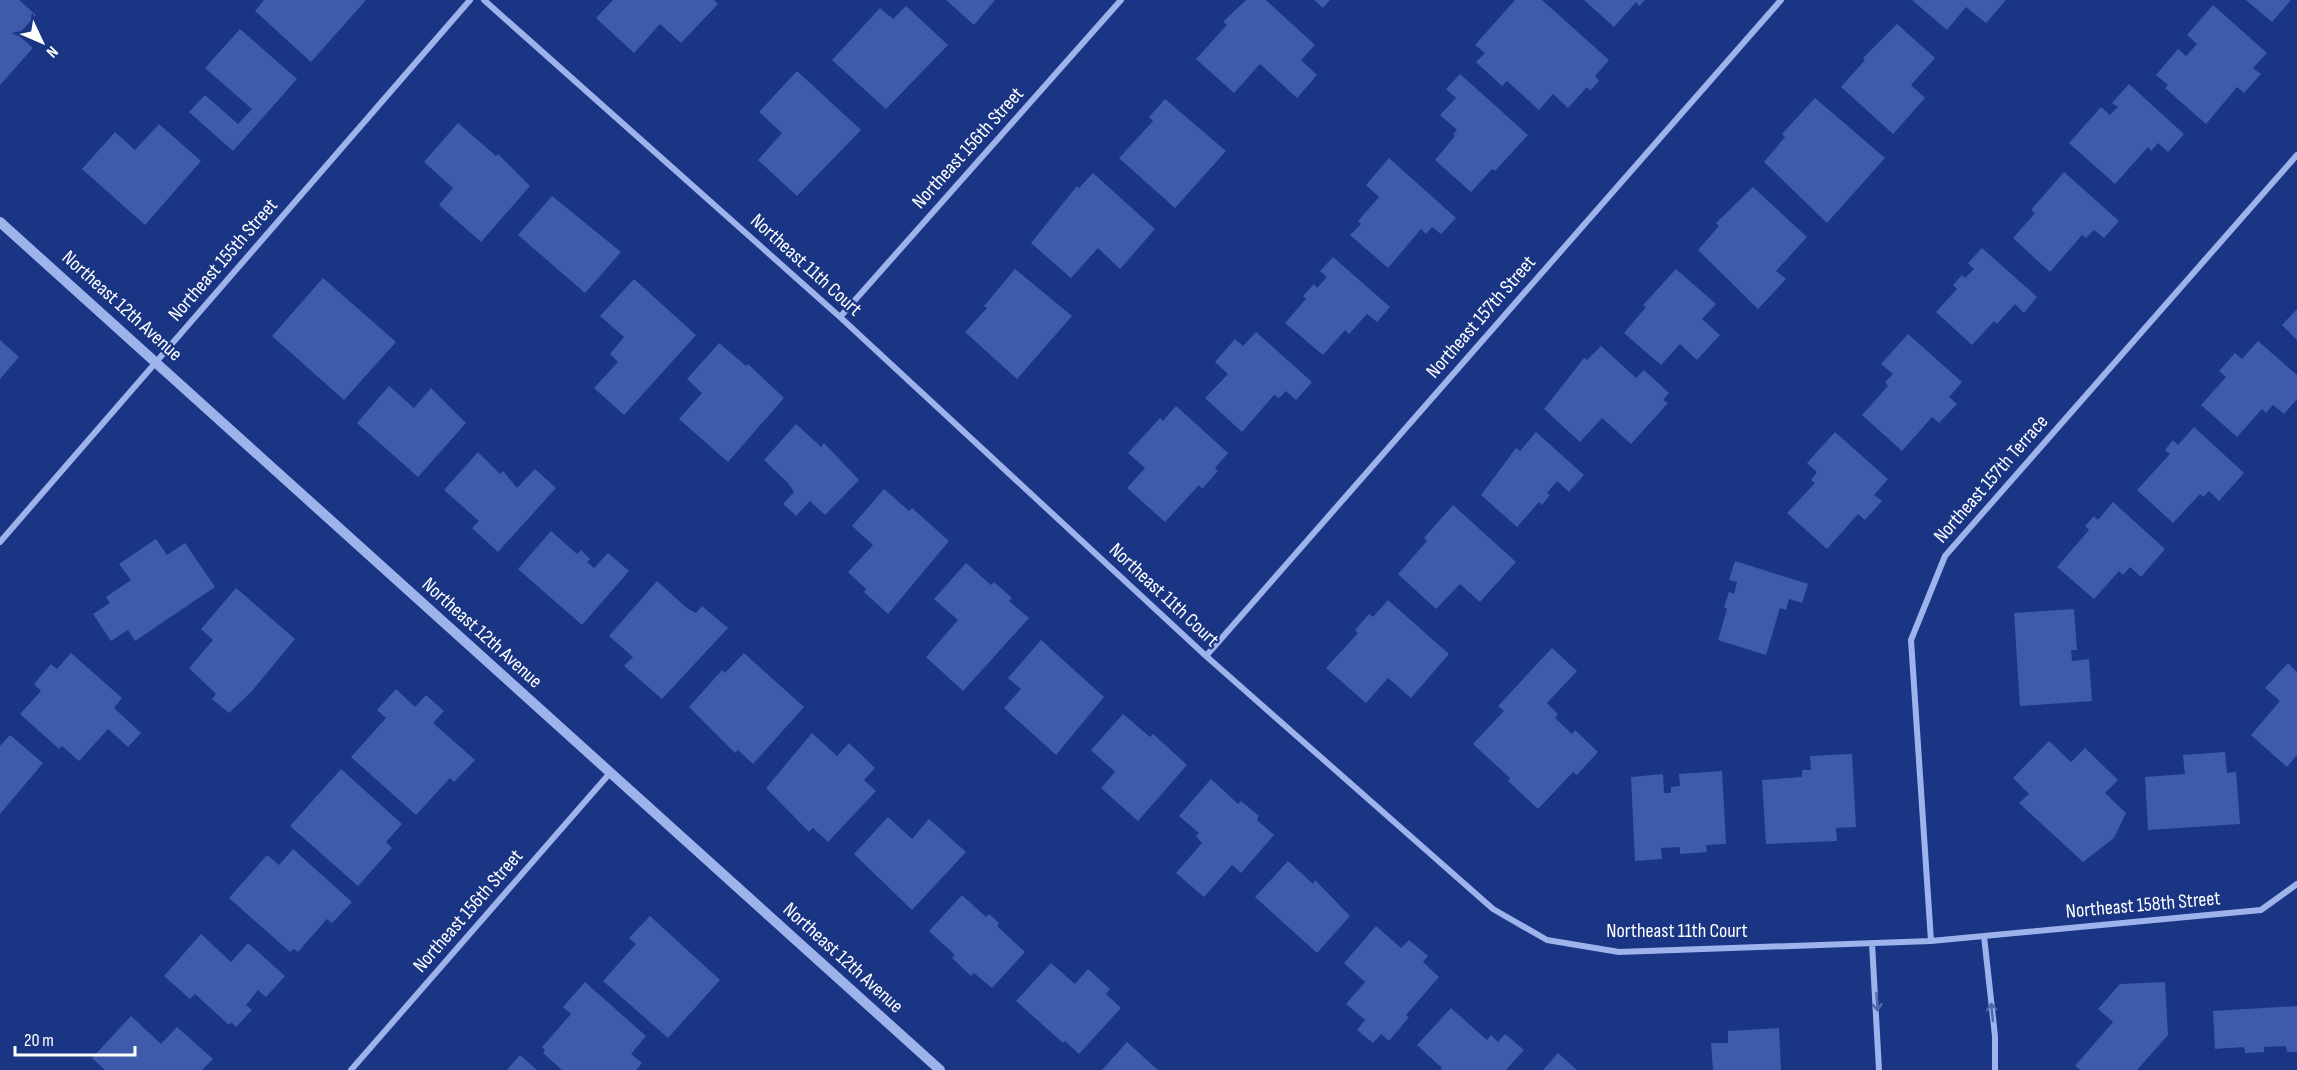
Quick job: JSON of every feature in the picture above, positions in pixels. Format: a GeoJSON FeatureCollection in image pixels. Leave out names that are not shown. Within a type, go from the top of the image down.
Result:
{"type":"FeatureCollection","features":[{"type":"Feature","properties":{"kind":"street","name":"Northeast 155th Street"},"geometry":{"type":"LineString","coordinates":[[0,542],[470,0]]}},
{"type":"Feature","properties":{"kind":"street","name":"Northeast 11th Court"},"geometry":{"type":"LineString","coordinates":[[484,0],[840,317],[1206,656],[1493,909],[1547,940],[1619,952],[1931,941]]}},
{"type":"Feature","properties":{"kind":"street","name":"Northeast 156th Street"},"geometry":{"type":"LineString","coordinates":[[840,317],[1121,0]]}},
{"type":"Feature","properties":{"kind":"street","name":"Northeast 157th Street"},"geometry":{"type":"LineString","coordinates":[[1206,656],[1781,0]]}},
{"type":"Feature","properties":{"kind":"street","name":"Northeast 157th Terrace"},"geometry":{"type":"LineString","coordinates":[[1931,941],[1911,640],[1945,555],[2297,156]]}},
{"type":"Feature","properties":{"kind":"street","name":"Northeast 12th Avenue"},"geometry":{"type":"LineString","coordinates":[[0,222],[940,1070]]}},
{"type":"Feature","properties":{"kind":"street","name":"Northeast 156th Street"},"geometry":{"type":"LineString","coordinates":[[351,1070],[610,773]]}},
{"type":"Feature","properties":{"kind":"street","name":"Northeast 158th Street"},"geometry":{"type":"LineString","coordinates":[[1931,941],[2261,910],[2297,884]]}},
{"type":"Feature","properties":{"kind":"street"},"geometry":{"type":"LineString","coordinates":[[1984,936],[1995,1036],[1995,1070]]}},
{"type":"Feature","properties":{"kind":"street"},"geometry":{"type":"LineString","coordinates":[[1872,943],[1880,1070]]}},
{"type":"Feature","properties":{"kind":"building"},"geometry":{"type":"Polygon","coordinates":[[[0,0],[19,0],[36,15],[18,35],[33,48],[0,85],[0,0]]]}},
{"type":"Feature","properties":{"kind":"building"},"geometry":{"type":"Polygon","coordinates":[[[264,0],[366,0],[311,62],[255,11],[264,0]]]}},
{"type":"Feature","properties":{"kind":"building"},"geometry":{"type":"Polygon","coordinates":[[[613,0],[714,0],[718,4],[681,43],[660,24],[634,53],[596,18],[613,0]]]}},
{"type":"Feature","properties":{"kind":"building"},"geometry":{"type":"Polygon","coordinates":[[[946,0],[995,0],[974,25],[946,0]]]}},
{"type":"Feature","properties":{"kind":"building"},"geometry":{"type":"Polygon","coordinates":[[[1246,0],[1266,0],[1315,45],[1301,60],[1317,75],[1297,98],[1260,64],[1234,93],[1196,59],[1227,25],[1223,22],[1246,0]]]}},
{"type":"Feature","properties":{"kind":"building"},"geometry":{"type":"Polygon","coordinates":[[[1314,0],[1330,0],[1323,8],[1314,0]]]}},
{"type":"Feature","properties":{"kind":"building"},"geometry":{"type":"Polygon","coordinates":[[[1515,0],[1542,0],[1609,60],[1595,76],[1599,81],[1590,91],[1587,87],[1568,108],[1553,94],[1539,110],[1507,81],[1502,86],[1476,62],[1485,53],[1475,45],[1515,0]]]}},
{"type":"Feature","properties":{"kind":"building"},"geometry":{"type":"Polygon","coordinates":[[[1584,0],[1645,0],[1639,6],[1636,2],[1614,27],[1584,0]]]}},
{"type":"Feature","properties":{"kind":"building"},"geometry":{"type":"Polygon","coordinates":[[[1912,0],[2006,0],[1986,23],[1966,7],[1947,30],[1912,0]]]}},
{"type":"Feature","properties":{"kind":"building"},"geometry":{"type":"Polygon","coordinates":[[[2246,0],[2291,0],[2272,22],[2246,0]]]}},
{"type":"Feature","properties":{"kind":"building"},"geometry":{"type":"Polygon","coordinates":[[[2213,5],[2267,53],[2253,68],[2261,74],[2244,93],[2237,87],[2206,124],[2165,88],[2168,85],[2156,75],[2178,49],[2186,56],[2197,44],[2187,35],[2213,5]]]}},
{"type":"Feature","properties":{"kind":"building"},"geometry":{"type":"Polygon","coordinates":[[[906,6],[948,45],[886,109],[832,60],[880,8],[893,19],[906,6]]]}},
{"type":"Feature","properties":{"kind":"building"},"geometry":{"type":"Polygon","coordinates":[[[1897,24],[1935,58],[1911,85],[1925,98],[1893,134],[1841,87],[1865,60],[1863,58],[1897,24]]]}},
{"type":"Feature","properties":{"kind":"building"},"geometry":{"type":"Polygon","coordinates":[[[240,29],[297,79],[233,151],[189,112],[205,95],[238,124],[252,109],[205,68],[240,29]]]}},
{"type":"Feature","properties":{"kind":"building"},"geometry":{"type":"Polygon","coordinates":[[[797,71],[861,130],[797,196],[758,160],[782,133],[759,112],[797,71]]]}},
{"type":"Feature","properties":{"kind":"building"},"geometry":{"type":"Polygon","coordinates":[[[1460,74],[1528,135],[1495,171],[1492,169],[1471,192],[1435,160],[1455,136],[1453,134],[1457,130],[1440,115],[1456,98],[1446,89],[1460,74]]]}},
{"type":"Feature","properties":{"kind":"building"},"geometry":{"type":"Polygon","coordinates":[[[2129,84],[2184,134],[2168,152],[2158,143],[2151,151],[2148,147],[2115,184],[2069,143],[2101,107],[2110,115],[2118,107],[2112,103],[2129,84]]]}},
{"type":"Feature","properties":{"kind":"building"},"geometry":{"type":"Polygon","coordinates":[[[1815,98],[1885,158],[1827,223],[1764,162],[1785,137],[1782,134],[1815,98]]]}},
{"type":"Feature","properties":{"kind":"building"},"geometry":{"type":"Polygon","coordinates":[[[1165,99],[1226,151],[1175,208],[1119,158],[1153,121],[1149,117],[1165,99]]]}},
{"type":"Feature","properties":{"kind":"building"},"geometry":{"type":"Polygon","coordinates":[[[458,123],[496,156],[498,154],[530,186],[481,242],[439,205],[453,188],[424,162],[458,123]]]}},
{"type":"Feature","properties":{"kind":"building"},"geometry":{"type":"Polygon","coordinates":[[[159,124],[201,161],[145,225],[82,169],[115,132],[135,150],[159,124]]]}},
{"type":"Feature","properties":{"kind":"building"},"geometry":{"type":"Polygon","coordinates":[[[1389,158],[1456,218],[1441,234],[1432,227],[1426,234],[1421,229],[1388,268],[1350,235],[1361,224],[1358,221],[1379,197],[1366,185],[1389,158]]]}},
{"type":"Feature","properties":{"kind":"building"},"geometry":{"type":"Polygon","coordinates":[[[2064,172],[2119,221],[2104,238],[2094,230],[2086,238],[2082,235],[2050,272],[2013,238],[2035,213],[2031,210],[2064,172]]]}},
{"type":"Feature","properties":{"kind":"building"},"geometry":{"type":"Polygon","coordinates":[[[1093,173],[1155,229],[1120,269],[1098,248],[1071,278],[1031,243],[1077,186],[1079,188],[1093,173]]]}},
{"type":"Feature","properties":{"kind":"building"},"geometry":{"type":"Polygon","coordinates":[[[1753,187],[1807,237],[1776,271],[1786,279],[1758,309],[1698,250],[1719,226],[1716,223],[1753,187]]]}},
{"type":"Feature","properties":{"kind":"building"},"geometry":{"type":"Polygon","coordinates":[[[552,196],[621,252],[585,293],[518,235],[552,196]]]}},
{"type":"Feature","properties":{"kind":"building"},"geometry":{"type":"Polygon","coordinates":[[[1982,248],[2037,297],[2024,313],[2015,304],[1997,324],[1994,321],[1972,345],[1936,312],[1957,289],[1953,285],[1962,275],[1965,278],[1974,269],[1968,263],[1982,248]]]}},
{"type":"Feature","properties":{"kind":"building"},"geometry":{"type":"Polygon","coordinates":[[[1333,257],[1390,307],[1377,322],[1367,314],[1349,334],[1345,330],[1323,355],[1285,323],[1306,299],[1303,296],[1314,284],[1317,288],[1327,277],[1320,271],[1333,257]]]}},
{"type":"Feature","properties":{"kind":"building"},"geometry":{"type":"Polygon","coordinates":[[[1015,269],[1072,316],[1017,379],[965,332],[987,308],[984,306],[1015,269]]]}},
{"type":"Feature","properties":{"kind":"building"},"geometry":{"type":"Polygon","coordinates":[[[1676,269],[1716,304],[1702,319],[1720,335],[1697,360],[1680,344],[1661,365],[1624,333],[1646,307],[1643,305],[1676,269]]]}},
{"type":"Feature","properties":{"kind":"building"},"geometry":{"type":"Polygon","coordinates":[[[323,278],[396,342],[344,400],[272,336],[323,278]]]}},
{"type":"Feature","properties":{"kind":"building"},"geometry":{"type":"Polygon","coordinates":[[[634,279],[696,335],[624,415],[594,388],[618,362],[610,354],[624,337],[600,316],[634,279]]]}},
{"type":"Feature","properties":{"kind":"building"},"geometry":{"type":"Polygon","coordinates":[[[2297,309],[2297,340],[2282,325],[2297,309]]]}},
{"type":"Feature","properties":{"kind":"building"},"geometry":{"type":"Polygon","coordinates":[[[1256,332],[1312,382],[1296,400],[1286,391],[1279,398],[1274,395],[1242,432],[1205,398],[1228,374],[1215,362],[1235,339],[1243,346],[1256,332]]]}},
{"type":"Feature","properties":{"kind":"building"},"geometry":{"type":"Polygon","coordinates":[[[1908,334],[1962,382],[1949,397],[1957,404],[1939,423],[1932,417],[1902,451],[1862,415],[1888,386],[1885,382],[1893,374],[1881,364],[1908,334]]]}},
{"type":"Feature","properties":{"kind":"building"},"geometry":{"type":"Polygon","coordinates":[[[0,340],[19,357],[0,379],[0,340]]]}},
{"type":"Feature","properties":{"kind":"building"},"geometry":{"type":"Polygon","coordinates":[[[2258,341],[2297,375],[2297,399],[2284,414],[2273,405],[2266,413],[2262,409],[2237,437],[2201,405],[2226,377],[2219,371],[2235,353],[2242,359],[2258,341]]]}},
{"type":"Feature","properties":{"kind":"building"},"geometry":{"type":"Polygon","coordinates":[[[719,343],[746,366],[748,364],[784,398],[728,462],[679,419],[702,393],[687,379],[719,343]]]}},
{"type":"Feature","properties":{"kind":"building"},"geometry":{"type":"Polygon","coordinates":[[[1601,346],[1636,378],[1644,370],[1669,393],[1663,400],[1668,403],[1631,444],[1602,418],[1580,442],[1544,409],[1584,358],[1587,360],[1601,346]]]}},
{"type":"Feature","properties":{"kind":"building"},"geometry":{"type":"Polygon","coordinates":[[[389,386],[414,408],[431,388],[466,423],[418,477],[357,423],[389,386]]]}},
{"type":"Feature","properties":{"kind":"building"},"geometry":{"type":"Polygon","coordinates":[[[1176,406],[1228,453],[1215,468],[1218,471],[1202,489],[1199,485],[1165,522],[1127,488],[1145,468],[1128,453],[1160,418],[1163,421],[1176,406]]]}},
{"type":"Feature","properties":{"kind":"building"},"geometry":{"type":"Polygon","coordinates":[[[796,424],[821,447],[824,443],[859,480],[825,515],[810,501],[796,516],[783,504],[794,492],[764,460],[796,424]]]}},
{"type":"Feature","properties":{"kind":"building"},"geometry":{"type":"Polygon","coordinates":[[[2194,427],[2244,473],[2219,501],[2209,491],[2203,497],[2200,494],[2173,523],[2137,490],[2170,454],[2165,450],[2173,440],[2178,445],[2194,427]]]}},
{"type":"Feature","properties":{"kind":"building"},"geometry":{"type":"Polygon","coordinates":[[[1536,432],[1584,475],[1569,492],[1557,481],[1547,493],[1550,495],[1542,505],[1539,502],[1517,527],[1481,495],[1516,448],[1520,451],[1536,432]]]}},
{"type":"Feature","properties":{"kind":"building"},"geometry":{"type":"Polygon","coordinates":[[[1835,432],[1888,479],[1874,495],[1882,501],[1865,520],[1858,514],[1827,549],[1787,513],[1815,483],[1811,480],[1817,472],[1807,463],[1835,432]]]}},
{"type":"Feature","properties":{"kind":"building"},"geometry":{"type":"Polygon","coordinates":[[[478,452],[500,474],[503,471],[517,488],[535,469],[556,488],[498,552],[472,528],[479,521],[444,490],[478,452]]]}},
{"type":"Feature","properties":{"kind":"building"},"geometry":{"type":"Polygon","coordinates":[[[884,489],[909,511],[912,508],[949,541],[888,614],[864,592],[866,589],[848,572],[873,545],[852,526],[884,489]]]}},
{"type":"Feature","properties":{"kind":"building"},"geometry":{"type":"Polygon","coordinates":[[[2113,502],[2165,549],[2141,577],[2130,567],[2123,575],[2119,571],[2094,599],[2057,567],[2089,530],[2085,526],[2094,516],[2098,520],[2113,502]]]}},
{"type":"Feature","properties":{"kind":"building"},"geometry":{"type":"Polygon","coordinates":[[[1453,505],[1516,562],[1480,602],[1460,584],[1436,609],[1398,574],[1427,541],[1424,538],[1453,505]]]}},
{"type":"Feature","properties":{"kind":"building"},"geometry":{"type":"Polygon","coordinates":[[[551,531],[577,554],[581,550],[590,559],[587,562],[594,568],[608,553],[629,571],[582,625],[518,569],[551,531]]]}},
{"type":"Feature","properties":{"kind":"building"},"geometry":{"type":"Polygon","coordinates":[[[156,539],[167,555],[185,543],[215,587],[135,641],[128,630],[111,641],[93,614],[110,603],[106,597],[131,580],[119,564],[156,539]]]}},
{"type":"Feature","properties":{"kind":"building"},"geometry":{"type":"Polygon","coordinates":[[[1735,561],[1808,584],[1802,603],[1789,599],[1786,610],[1780,608],[1766,655],[1718,640],[1727,609],[1724,607],[1729,592],[1734,594],[1737,582],[1729,580],[1735,561]]]}},
{"type":"Feature","properties":{"kind":"building"},"geometry":{"type":"Polygon","coordinates":[[[966,563],[991,585],[994,582],[1012,598],[1009,601],[1029,618],[963,691],[926,657],[958,620],[934,599],[966,563]]]}},
{"type":"Feature","properties":{"kind":"building"},"geometry":{"type":"Polygon","coordinates":[[[657,581],[688,609],[696,613],[702,606],[728,628],[662,699],[624,666],[633,657],[609,636],[657,581]]]}},
{"type":"Feature","properties":{"kind":"building"},"geometry":{"type":"Polygon","coordinates":[[[236,588],[295,639],[251,692],[229,713],[212,699],[216,694],[189,668],[213,640],[201,629],[236,588]]]}},
{"type":"Feature","properties":{"kind":"building"},"geometry":{"type":"Polygon","coordinates":[[[1388,600],[1449,654],[1411,698],[1388,678],[1366,703],[1326,668],[1358,633],[1355,630],[1369,614],[1373,617],[1388,600]]]}},
{"type":"Feature","properties":{"kind":"building"},"geometry":{"type":"Polygon","coordinates":[[[2074,609],[2077,650],[2071,650],[2072,661],[2089,659],[2092,701],[2020,706],[2014,613],[2074,609]]]}},
{"type":"Feature","properties":{"kind":"building"},"geometry":{"type":"Polygon","coordinates":[[[1041,640],[1104,697],[1056,755],[1004,708],[1021,689],[1008,678],[1041,640]]]}},
{"type":"Feature","properties":{"kind":"building"},"geometry":{"type":"Polygon","coordinates":[[[1552,648],[1577,671],[1547,703],[1558,714],[1555,718],[1572,734],[1575,730],[1598,752],[1577,775],[1573,772],[1538,809],[1508,781],[1510,778],[1473,744],[1504,711],[1498,706],[1552,648]]]}},
{"type":"Feature","properties":{"kind":"building"},"geometry":{"type":"Polygon","coordinates":[[[71,653],[122,698],[114,708],[141,733],[128,747],[108,729],[79,761],[62,746],[59,749],[20,714],[41,691],[34,684],[51,664],[57,669],[71,653]]]}},
{"type":"Feature","properties":{"kind":"building"},"geometry":{"type":"Polygon","coordinates":[[[744,653],[804,707],[753,764],[738,750],[735,753],[689,707],[722,670],[725,673],[744,653]]]}},
{"type":"Feature","properties":{"kind":"building"},"geometry":{"type":"Polygon","coordinates":[[[2288,663],[2297,672],[2297,755],[2287,767],[2251,735],[2280,701],[2265,688],[2288,663]]]}},
{"type":"Feature","properties":{"kind":"building"},"geometry":{"type":"Polygon","coordinates":[[[396,689],[415,707],[426,695],[444,711],[433,723],[475,760],[454,782],[450,778],[416,815],[351,757],[386,718],[377,710],[396,689]]]}},
{"type":"Feature","properties":{"kind":"building"},"geometry":{"type":"Polygon","coordinates":[[[1123,714],[1150,737],[1153,734],[1187,765],[1138,821],[1101,788],[1115,772],[1091,750],[1123,714]]]}},
{"type":"Feature","properties":{"kind":"building"},"geometry":{"type":"Polygon","coordinates":[[[812,733],[837,756],[849,743],[875,768],[864,780],[876,791],[828,842],[813,828],[809,832],[766,788],[812,733]]]}},
{"type":"Feature","properties":{"kind":"building"},"geometry":{"type":"Polygon","coordinates":[[[10,735],[43,763],[0,814],[0,746],[10,735]]]}},
{"type":"Feature","properties":{"kind":"building"},"geometry":{"type":"Polygon","coordinates":[[[2049,741],[2071,762],[2085,748],[2118,780],[2105,793],[2126,813],[2114,838],[2083,862],[2019,803],[2029,794],[2013,778],[2049,741]]]}},
{"type":"Feature","properties":{"kind":"building"},"geometry":{"type":"Polygon","coordinates":[[[2225,752],[2227,773],[2236,772],[2240,824],[2148,830],[2145,777],[2185,774],[2183,755],[2225,752]]]}},
{"type":"Feature","properties":{"kind":"building"},"geometry":{"type":"Polygon","coordinates":[[[1852,754],[1856,827],[1836,828],[1837,841],[1766,844],[1762,780],[1802,777],[1802,770],[1811,770],[1810,756],[1852,754]]]}},
{"type":"Feature","properties":{"kind":"building"},"geometry":{"type":"Polygon","coordinates":[[[341,769],[402,824],[386,842],[392,848],[358,886],[290,826],[341,769]]]}},
{"type":"Feature","properties":{"kind":"building"},"geometry":{"type":"Polygon","coordinates":[[[1722,771],[1726,844],[1706,845],[1707,852],[1680,854],[1680,847],[1661,848],[1662,859],[1635,861],[1631,777],[1663,774],[1664,793],[1671,793],[1671,787],[1680,786],[1679,774],[1722,771]]]}},
{"type":"Feature","properties":{"kind":"building"},"geometry":{"type":"Polygon","coordinates":[[[1211,779],[1238,804],[1241,801],[1259,816],[1257,820],[1274,835],[1241,873],[1232,865],[1204,897],[1176,873],[1202,843],[1196,836],[1199,833],[1179,816],[1211,779]]]}},
{"type":"Feature","properties":{"kind":"building"},"geometry":{"type":"Polygon","coordinates":[[[888,817],[912,839],[929,819],[966,852],[912,910],[854,854],[888,817]]]}},
{"type":"Feature","properties":{"kind":"building"},"geometry":{"type":"Polygon","coordinates":[[[293,849],[352,902],[332,923],[327,919],[298,952],[294,949],[290,952],[229,898],[267,855],[279,865],[293,849]]]}},
{"type":"Feature","properties":{"kind":"building"},"geometry":{"type":"Polygon","coordinates":[[[1288,861],[1313,884],[1315,880],[1350,916],[1317,953],[1255,897],[1288,861]]]}},
{"type":"Feature","properties":{"kind":"building"},"geometry":{"type":"Polygon","coordinates":[[[962,895],[986,917],[989,914],[999,923],[997,926],[1025,952],[992,988],[974,973],[971,976],[952,958],[955,955],[929,931],[962,895]]]}},
{"type":"Feature","properties":{"kind":"building"},"geometry":{"type":"Polygon","coordinates":[[[650,916],[720,980],[668,1038],[603,981],[636,944],[629,938],[650,916]]]}},
{"type":"Feature","properties":{"kind":"building"},"geometry":{"type":"Polygon","coordinates":[[[1376,926],[1401,948],[1409,940],[1428,956],[1423,962],[1439,977],[1406,1015],[1409,1017],[1389,1041],[1381,1034],[1373,1043],[1357,1030],[1365,1020],[1346,1004],[1365,982],[1344,963],[1376,926]]]}},
{"type":"Feature","properties":{"kind":"building"},"geometry":{"type":"Polygon","coordinates":[[[201,934],[231,962],[248,943],[285,976],[266,997],[258,990],[246,1005],[252,1010],[236,1027],[231,1022],[229,1025],[195,994],[190,999],[164,976],[201,934]]]}},
{"type":"Feature","properties":{"kind":"building"},"geometry":{"type":"Polygon","coordinates":[[[1051,963],[1075,984],[1088,969],[1110,989],[1106,994],[1121,1008],[1079,1054],[1065,1041],[1063,1043],[1016,1001],[1051,963]]]}},
{"type":"Feature","properties":{"kind":"building"},"geometry":{"type":"Polygon","coordinates":[[[585,982],[646,1036],[631,1054],[642,1063],[636,1070],[562,1070],[543,1053],[545,1050],[542,1047],[571,1014],[563,1007],[585,982]]]}},
{"type":"Feature","properties":{"kind":"building"},"geometry":{"type":"Polygon","coordinates":[[[2165,982],[2168,1035],[2137,1070],[2081,1070],[2075,1066],[2113,1022],[2098,1009],[2120,984],[2165,982]]]}},
{"type":"Feature","properties":{"kind":"building"},"geometry":{"type":"Polygon","coordinates":[[[2297,1006],[2297,1052],[2287,1052],[2286,1046],[2264,1047],[2264,1052],[2245,1053],[2244,1047],[2215,1049],[2213,1011],[2297,1006]]]}},
{"type":"Feature","properties":{"kind":"building"},"geometry":{"type":"Polygon","coordinates":[[[1451,1008],[1487,1040],[1491,1035],[1498,1042],[1505,1034],[1524,1050],[1506,1070],[1441,1070],[1442,1068],[1417,1045],[1451,1008]]]}},
{"type":"Feature","properties":{"kind":"building"},"geometry":{"type":"Polygon","coordinates":[[[131,1016],[161,1044],[177,1027],[213,1059],[202,1070],[105,1070],[92,1058],[131,1016]]]}},
{"type":"Feature","properties":{"kind":"building"},"geometry":{"type":"Polygon","coordinates":[[[1779,1028],[1781,1070],[1713,1070],[1711,1043],[1728,1043],[1728,1031],[1779,1028]]]}},
{"type":"Feature","properties":{"kind":"building"},"geometry":{"type":"Polygon","coordinates":[[[1127,1042],[1158,1070],[1102,1070],[1127,1042]]]}},
{"type":"Feature","properties":{"kind":"building"},"geometry":{"type":"Polygon","coordinates":[[[1558,1053],[1577,1070],[1543,1070],[1558,1053]]]}},
{"type":"Feature","properties":{"kind":"building"},"geometry":{"type":"Polygon","coordinates":[[[520,1055],[537,1070],[507,1070],[520,1055]]]}}]}
